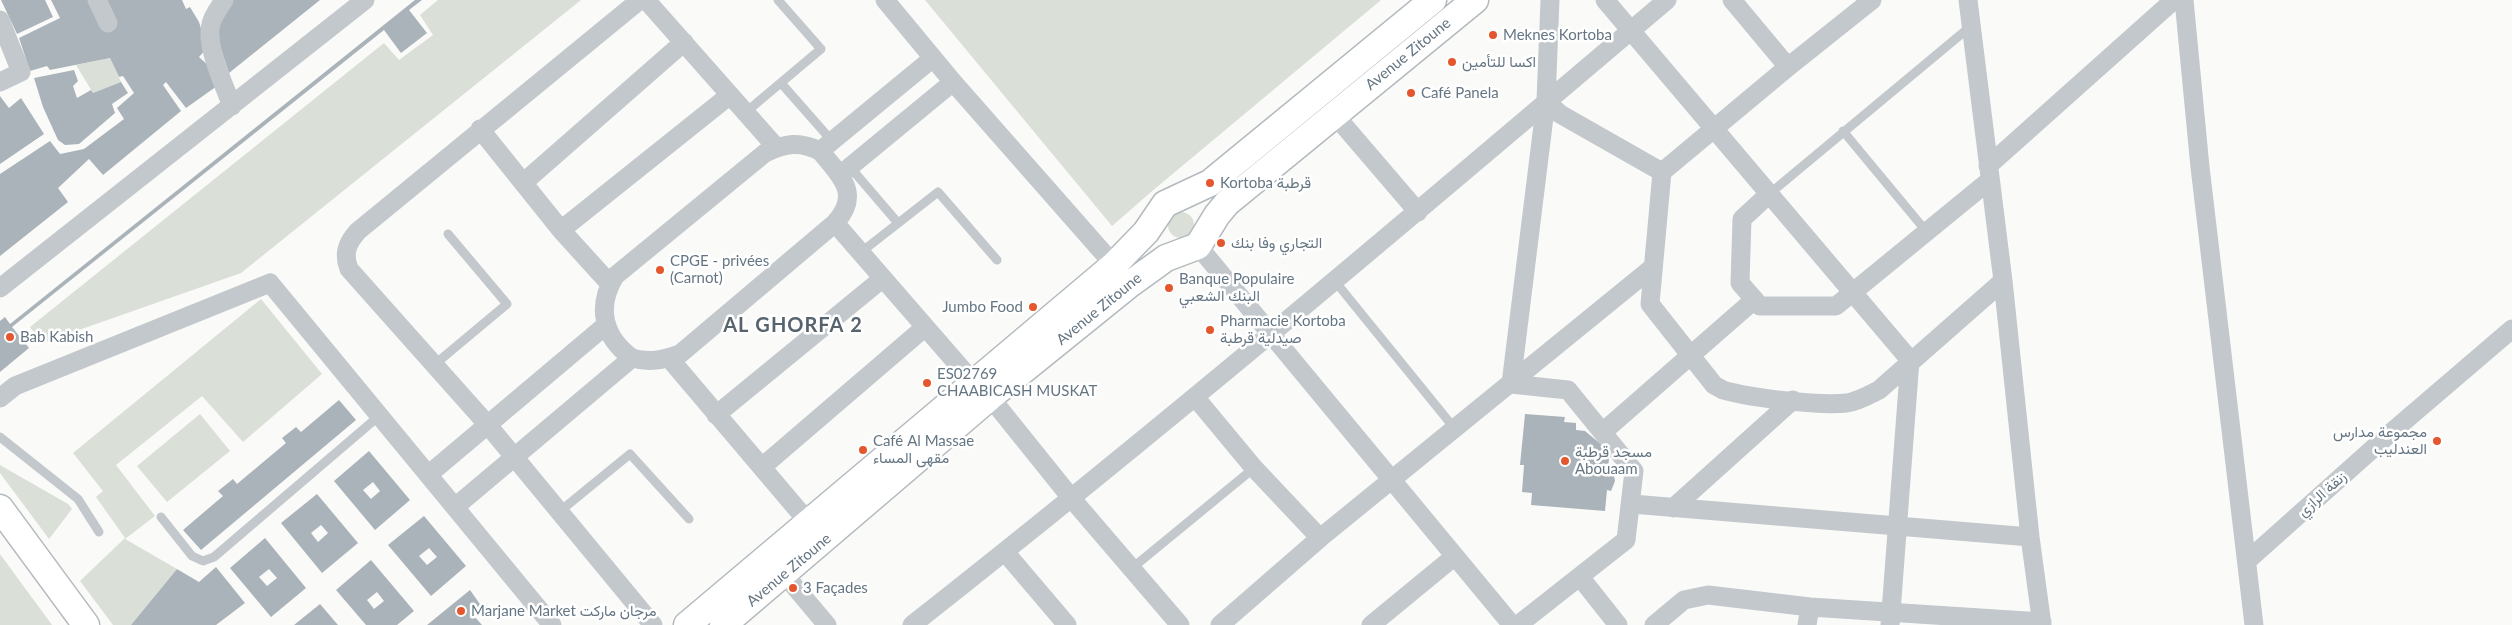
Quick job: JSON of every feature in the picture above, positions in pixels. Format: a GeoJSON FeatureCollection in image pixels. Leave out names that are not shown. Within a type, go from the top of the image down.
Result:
{"type":"FeatureCollection","features":[{"type":"Feature","properties":{"kind":"main road","name":"Avenue Zitoune"},"geometry":{"type":"LineString","coordinates":[[723,625],[784,574],[982,390],[1114,265],[1146,232],[1164,208],[1210,183],[1433,0]]}},
{"type":"Feature","properties":{"kind":"main road","name":"Avenue Zitoune"},"geometry":{"type":"LineString","coordinates":[[687,625],[809,523],[982,390],[1166,258],[1196,242],[1228,203],[1474,0]]}},
{"type":"Feature","properties":{"kind":"main road"},"geometry":{"type":"LineString","coordinates":[[1182,198],[1199,204],[1205,212],[1196,242],[1166,247],[1160,241],[1156,234],[1164,208],[1182,198]]}},
{"type":"Feature","properties":{"kind":"main road"},"geometry":{"type":"LineString","coordinates":[[0,508],[86,625]]}},
{"type":"Feature","properties":{"kind":"street"},"geometry":{"type":"LineString","coordinates":[[97,0],[108,23]]}},
{"type":"Feature","properties":{"kind":"street"},"geometry":{"type":"LineString","coordinates":[[224,0],[211,24],[211,38],[217,66],[232,106]]}},
{"type":"Feature","properties":{"kind":"street"},"geometry":{"type":"LineString","coordinates":[[0,288],[365,0]]}},
{"type":"Feature","properties":{"kind":"street"},"geometry":{"type":"LineString","coordinates":[[640,0],[480,129],[358,231],[346,249],[346,260],[349,269],[487,424],[653,625]]}},
{"type":"Feature","properties":{"kind":"street"},"geometry":{"type":"LineString","coordinates":[[646,0],[776,147]]}},
{"type":"Feature","properties":{"kind":"street"},"geometry":{"type":"LineString","coordinates":[[885,0],[953,82],[1114,265]]}},
{"type":"Feature","properties":{"kind":"street"},"geometry":{"type":"LineString","coordinates":[[1511,384],[1546,101],[1550,0]]}},
{"type":"Feature","properties":{"kind":"street"},"geometry":{"type":"LineString","coordinates":[[1605,0],[1713,131],[1910,360],[1890,619]]}},
{"type":"Feature","properties":{"kind":"street"},"geometry":{"type":"LineString","coordinates":[[912,625],[1072,499],[1333,280],[1418,212],[1546,101],[1667,0]]}},
{"type":"Feature","properties":{"kind":"street"},"geometry":{"type":"LineString","coordinates":[[1732,0],[1788,67]]}},
{"type":"Feature","properties":{"kind":"street"},"geometry":{"type":"LineString","coordinates":[[1654,625],[1684,600],[1696,596],[1719,596],[1809,616],[2042,623],[2030,537],[2003,281],[1968,0]]}},
{"type":"Feature","properties":{"kind":"street"},"geometry":{"type":"LineString","coordinates":[[1768,195],[1742,219],[1740,283],[1760,306],[1836,306],[1926,231],[2174,0]]}},
{"type":"Feature","properties":{"kind":"street"},"geometry":{"type":"LineString","coordinates":[[2184,0],[2200,167],[2254,625]]}},
{"type":"Feature","properties":{"kind":"street"},"geometry":{"type":"LineString","coordinates":[[1861,3],[1713,131],[1662,172],[1650,304],[1714,385],[1723,390],[1793,400],[1847,402],[1865,398],[1879,390],[1910,360],[2003,281]]}},
{"type":"Feature","properties":{"kind":"street"},"geometry":{"type":"LineString","coordinates":[[0,20],[21,72],[0,82]]}},
{"type":"Feature","properties":{"kind":"street"},"geometry":{"type":"LineString","coordinates":[[524,183],[684,42]]}},
{"type":"Feature","properties":{"kind":"street"},"geometry":{"type":"LineString","coordinates":[[826,146],[845,171],[848,189],[844,214],[835,223],[685,350],[669,358],[642,361],[632,358],[620,349],[610,338],[606,325],[606,297],[615,276],[765,153],[776,147],[799,143],[826,146],[933,58]]}},
{"type":"Feature","properties":{"kind":"street"},"geometry":{"type":"LineString","coordinates":[[845,171],[953,82]]}},
{"type":"Feature","properties":{"kind":"street"},"geometry":{"type":"LineString","coordinates":[[561,230],[730,95]]}},
{"type":"Feature","properties":{"kind":"street"},"geometry":{"type":"LineString","coordinates":[[1546,101],[1560,114],[1662,172]]}},
{"type":"Feature","properties":{"kind":"street"},"geometry":{"type":"LineString","coordinates":[[1334,114],[1418,212]]}},
{"type":"Feature","properties":{"kind":"street"},"geometry":{"type":"LineString","coordinates":[[480,129],[561,230],[610,284]]}},
{"type":"Feature","properties":{"kind":"street"},"geometry":{"type":"LineString","coordinates":[[835,223],[924,328],[982,390],[1180,625]]}},
{"type":"Feature","properties":{"kind":"street"},"geometry":{"type":"LineString","coordinates":[[1196,242],[1512,625]]}},
{"type":"Feature","properties":{"kind":"street"},"geometry":{"type":"LineString","coordinates":[[1220,625],[1320,538],[1653,267]]}},
{"type":"Feature","properties":{"kind":"street"},"geometry":{"type":"LineString","coordinates":[[716,415],[882,279]]}},
{"type":"Feature","properties":{"kind":"street"},"geometry":{"type":"LineString","coordinates":[[0,398],[15,386],[270,283],[552,625]]}},
{"type":"Feature","properties":{"kind":"street"},"geometry":{"type":"LineString","coordinates":[[1604,431],[1754,300]]}},
{"type":"Feature","properties":{"kind":"street"},"geometry":{"type":"LineString","coordinates":[[428,475],[606,325]]}},
{"type":"Feature","properties":{"kind":"street"},"geometry":{"type":"LineString","coordinates":[[762,467],[924,328]]}},
{"type":"Feature","properties":{"kind":"street","name":"زنقة الرازي"},"geometry":{"type":"LineString","coordinates":[[2247,561],[2387,436],[2512,330]]}},
{"type":"Feature","properties":{"kind":"street"},"geometry":{"type":"LineString","coordinates":[[455,507],[632,358]]}},
{"type":"Feature","properties":{"kind":"street"},"geometry":{"type":"LineString","coordinates":[[669,358],[809,523]]}},
{"type":"Feature","properties":{"kind":"street"},"geometry":{"type":"LineString","coordinates":[[1511,384],[1568,390],[1604,431],[1634,472],[1632,504],[1626,540],[1518,625]]}},
{"type":"Feature","properties":{"kind":"street"},"geometry":{"type":"LineString","coordinates":[[1195,397],[1254,468],[1320,538]]}},
{"type":"Feature","properties":{"kind":"street"},"geometry":{"type":"LineString","coordinates":[[1673,508],[1793,400]]}},
{"type":"Feature","properties":{"kind":"street"},"geometry":{"type":"LineString","coordinates":[[1632,504],[2030,537]]}},
{"type":"Feature","properties":{"kind":"street"},"geometry":{"type":"LineString","coordinates":[[1006,552],[1067,625]]}},
{"type":"Feature","properties":{"kind":"street"},"geometry":{"type":"LineString","coordinates":[[1372,625],[1455,556]]}},
{"type":"Feature","properties":{"kind":"street"},"geometry":{"type":"LineString","coordinates":[[784,574],[828,625]]}},
{"type":"Feature","properties":{"kind":"street"},"geometry":{"type":"LineString","coordinates":[[1580,577],[1618,625]]}},
{"type":"Feature","properties":{"kind":"lane"},"geometry":{"type":"LineString","coordinates":[[746,112],[821,49],[778,0]]}},
{"type":"Feature","properties":{"kind":"lane"},"geometry":{"type":"LineString","coordinates":[[1768,195],[1971,26]]}},
{"type":"Feature","properties":{"kind":"lane"},"geometry":{"type":"LineString","coordinates":[[781,83],[826,146]]}},
{"type":"Feature","properties":{"kind":"lane"},"geometry":{"type":"LineString","coordinates":[[1844,131],[1926,231]]}},
{"type":"Feature","properties":{"kind":"lane"},"geometry":{"type":"LineString","coordinates":[[845,171],[898,223]]}},
{"type":"Feature","properties":{"kind":"lane"},"geometry":{"type":"LineString","coordinates":[[860,253],[938,192],[997,260]]}},
{"type":"Feature","properties":{"kind":"lane"},"geometry":{"type":"LineString","coordinates":[[434,364],[507,304],[448,234]]}},
{"type":"Feature","properties":{"kind":"lane"},"geometry":{"type":"LineString","coordinates":[[1333,280],[1455,430]]}},
{"type":"Feature","properties":{"kind":"lane"},"geometry":{"type":"LineString","coordinates":[[161,518],[192,556],[203,561],[214,557],[379,416]]}},
{"type":"Feature","properties":{"kind":"lane"},"geometry":{"type":"LineString","coordinates":[[0,436],[78,499],[99,532]]}},
{"type":"Feature","properties":{"kind":"lane"},"geometry":{"type":"LineString","coordinates":[[559,512],[630,454],[689,519]]}},
{"type":"Feature","properties":{"kind":"lane"},"geometry":{"type":"LineString","coordinates":[[1131,569],[1254,468]]}},
{"type":"Feature","properties":{"kind":"shaded area"},"geometry":{"type":"Polygon","coordinates":[[[438,0],[581,0],[241,273],[42,343],[30,327],[384,43],[399,60],[433,35],[420,15],[438,0]]]}},
{"type":"Feature","properties":{"kind":"shaded area"},"geometry":{"type":"Polygon","coordinates":[[[925,0],[1381,0],[1112,226],[925,0]]]}},
{"type":"Feature","properties":{"kind":"shaded area"},"geometry":{"type":"Polygon","coordinates":[[[110,58],[121,82],[93,93],[76,65],[110,58]]]}},
{"type":"Feature","properties":{"kind":"shaded area"},"geometry":{"type":"Polygon","coordinates":[[[1181,212],[1190,216],[1194,225],[1190,234],[1181,238],[1172,234],[1168,225],[1172,216],[1181,212]]]}},
{"type":"Feature","properties":{"kind":"shaded area"},"geometry":{"type":"Polygon","coordinates":[[[261,299],[322,374],[243,442],[202,396],[116,465],[155,516],[125,539],[177,569],[131,625],[113,625],[80,581],[125,538],[96,497],[103,491],[73,453],[261,299]]]}},
{"type":"Feature","properties":{"kind":"shaded area"},"geometry":{"type":"Polygon","coordinates":[[[200,414],[230,451],[167,502],[137,466],[200,414]]]}},
{"type":"Feature","properties":{"kind":"shaded area"},"geometry":{"type":"Polygon","coordinates":[[[0,465],[68,504],[72,509],[49,539],[0,473],[0,465]]]}},
{"type":"Feature","properties":{"kind":"shaded area"},"geometry":{"type":"Polygon","coordinates":[[[0,554],[52,625],[0,625],[0,554]]]}},
{"type":"Feature","properties":{"kind":"building"},"geometry":{"type":"Polygon","coordinates":[[[1,0],[45,0],[53,17],[17,34],[1,0]]]}},
{"type":"Feature","properties":{"kind":"building"},"geometry":{"type":"Polygon","coordinates":[[[51,0],[182,0],[186,9],[190,7],[199,22],[207,48],[199,57],[211,68],[217,86],[186,108],[166,82],[163,85],[181,111],[103,175],[89,159],[58,188],[68,202],[0,256],[0,174],[50,141],[60,154],[84,149],[124,119],[117,108],[134,93],[123,76],[119,77],[110,58],[50,70],[47,66],[30,71],[19,38],[60,18],[51,0]]]}},
{"type":"Feature","properties":{"kind":"building"},"geometry":{"type":"Polygon","coordinates":[[[230,0],[320,0],[229,73],[217,37],[217,15],[230,0]]]}},
{"type":"Feature","properties":{"kind":"building"},"geometry":{"type":"Polygon","coordinates":[[[415,0],[422,0],[409,10],[427,33],[401,53],[384,30],[12,327],[29,348],[0,372],[0,321],[5,317],[10,324],[415,0]]]}},
{"type":"Feature","properties":{"kind":"building"},"geometry":{"type":"Polygon","coordinates":[[[74,70],[78,81],[73,86],[77,98],[91,90],[93,93],[121,82],[128,93],[112,104],[115,113],[79,144],[65,145],[58,140],[43,107],[34,78],[74,70]]]}},
{"type":"Feature","properties":{"kind":"building"},"geometry":{"type":"Polygon","coordinates":[[[0,96],[9,108],[21,98],[44,134],[0,164],[0,96]]]}},
{"type":"Feature","properties":{"kind":"building"},"geometry":{"type":"Polygon","coordinates":[[[339,400],[356,420],[201,550],[183,530],[223,496],[218,491],[233,479],[237,484],[286,443],[282,438],[296,427],[301,432],[339,400]]]}},
{"type":"Feature","properties":{"kind":"building","name":"مسجد قرطبة Abouaam"},"geometry":{"type":"Polygon","coordinates":[[[1525,414],[1565,417],[1564,422],[1576,423],[1576,430],[1585,431],[1603,446],[1603,457],[1609,458],[1608,470],[1613,470],[1615,481],[1611,491],[1607,490],[1605,511],[1531,505],[1532,493],[1522,492],[1524,465],[1520,465],[1525,414]]]}},
{"type":"Feature","properties":{"kind":"building"},"geometry":{"type":"Polygon","coordinates":[[[369,451],[410,500],[375,530],[334,481],[369,451]],[[373,482],[363,490],[371,499],[380,491],[373,482]]]}},
{"type":"Feature","properties":{"kind":"building"},"geometry":{"type":"Polygon","coordinates":[[[317,494],[358,543],[322,573],[281,523],[317,494]],[[321,525],[311,533],[318,542],[328,533],[321,525]]]}},
{"type":"Feature","properties":{"kind":"building"},"geometry":{"type":"Polygon","coordinates":[[[424,516],[466,566],[431,596],[388,545],[424,516]],[[429,548],[419,556],[427,565],[437,557],[429,548]]]}},
{"type":"Feature","properties":{"kind":"building"},"geometry":{"type":"Polygon","coordinates":[[[265,538],[306,588],[271,617],[230,568],[265,538]],[[269,569],[259,577],[267,586],[277,578],[269,569]]]}},
{"type":"Feature","properties":{"kind":"building"},"geometry":{"type":"Polygon","coordinates":[[[371,560],[414,611],[397,625],[366,625],[336,590],[371,560]],[[377,592],[367,600],[374,609],[384,601],[377,592]]]}},
{"type":"Feature","properties":{"kind":"building"},"geometry":{"type":"Polygon","coordinates":[[[216,567],[245,603],[216,625],[131,625],[177,569],[199,582],[216,567]]]}},
{"type":"Feature","properties":{"kind":"building","name":"Marjane Market مرجان ماركت"},"geometry":{"type":"Polygon","coordinates":[[[470,590],[482,607],[474,616],[482,625],[427,625],[470,590]]]}},
{"type":"Feature","properties":{"kind":"building"},"geometry":{"type":"Polygon","coordinates":[[[320,604],[338,625],[294,625],[320,604]]]}},
{"type":"Feature","properties":{"kind":"place","name":"Meknes Kortoba"},"geometry":{"type":"Point","coordinates":[1493,35]}},
{"type":"Feature","properties":{"kind":"place","name":"اكسا للتأمين"},"geometry":{"type":"Point","coordinates":[1452,62]}},
{"type":"Feature","properties":{"kind":"place","name":"Café Panela"},"geometry":{"type":"Point","coordinates":[1411,93]}},
{"type":"Feature","properties":{"kind":"place","name":"Kortoba قرطبة"},"geometry":{"type":"Point","coordinates":[1210,183]}},
{"type":"Feature","properties":{"kind":"place","name":"التجاري وفا بنك"},"geometry":{"type":"Point","coordinates":[1221,243]}},
{"type":"Feature","properties":{"kind":"place","name":"CPGE - privées (Carnot)"},"geometry":{"type":"Point","coordinates":[660,270]}},
{"type":"Feature","properties":{"kind":"place","name":"Banque Populaire البنك الشعبي"},"geometry":{"type":"Point","coordinates":[1169,288]}},
{"type":"Feature","properties":{"kind":"place","name":"Jumbo Food"},"geometry":{"type":"Point","coordinates":[1033,307]}},
{"type":"Feature","properties":{"kind":"place","name":"Pharmacie Kortoba صيدلية قرطبة"},"geometry":{"type":"Point","coordinates":[1210,330]}},
{"type":"Feature","properties":{"kind":"place","name":"Bab Kabish"},"geometry":{"type":"Point","coordinates":[10,337]}},
{"type":"Feature","properties":{"kind":"place","name":"ES02769 CHAABICASH MUSKAT"},"geometry":{"type":"Point","coordinates":[927,383]}},
{"type":"Feature","properties":{"kind":"place","name":"مجموعة مدارس العندليب"},"geometry":{"type":"Point","coordinates":[2437,441]}},
{"type":"Feature","properties":{"kind":"place","name":"Café Al Massae مقهى المساء"},"geometry":{"type":"Point","coordinates":[863,450]}},
{"type":"Feature","properties":{"kind":"place","name":"مسجد قرطبة Abouaam"},"geometry":{"type":"Point","coordinates":[1565,461]}},
{"type":"Feature","properties":{"kind":"place","name":"3 Façades"},"geometry":{"type":"Point","coordinates":[793,588]}},
{"type":"Feature","properties":{"kind":"place","name":"Marjane Market مرجان ماركت"},"geometry":{"type":"Point","coordinates":[461,611]}},
{"type":"Feature","properties":{"kind":"district","name":"AL GHORFA 2"},"geometry":{"type":"Point","coordinates":[793,326]}}]}
